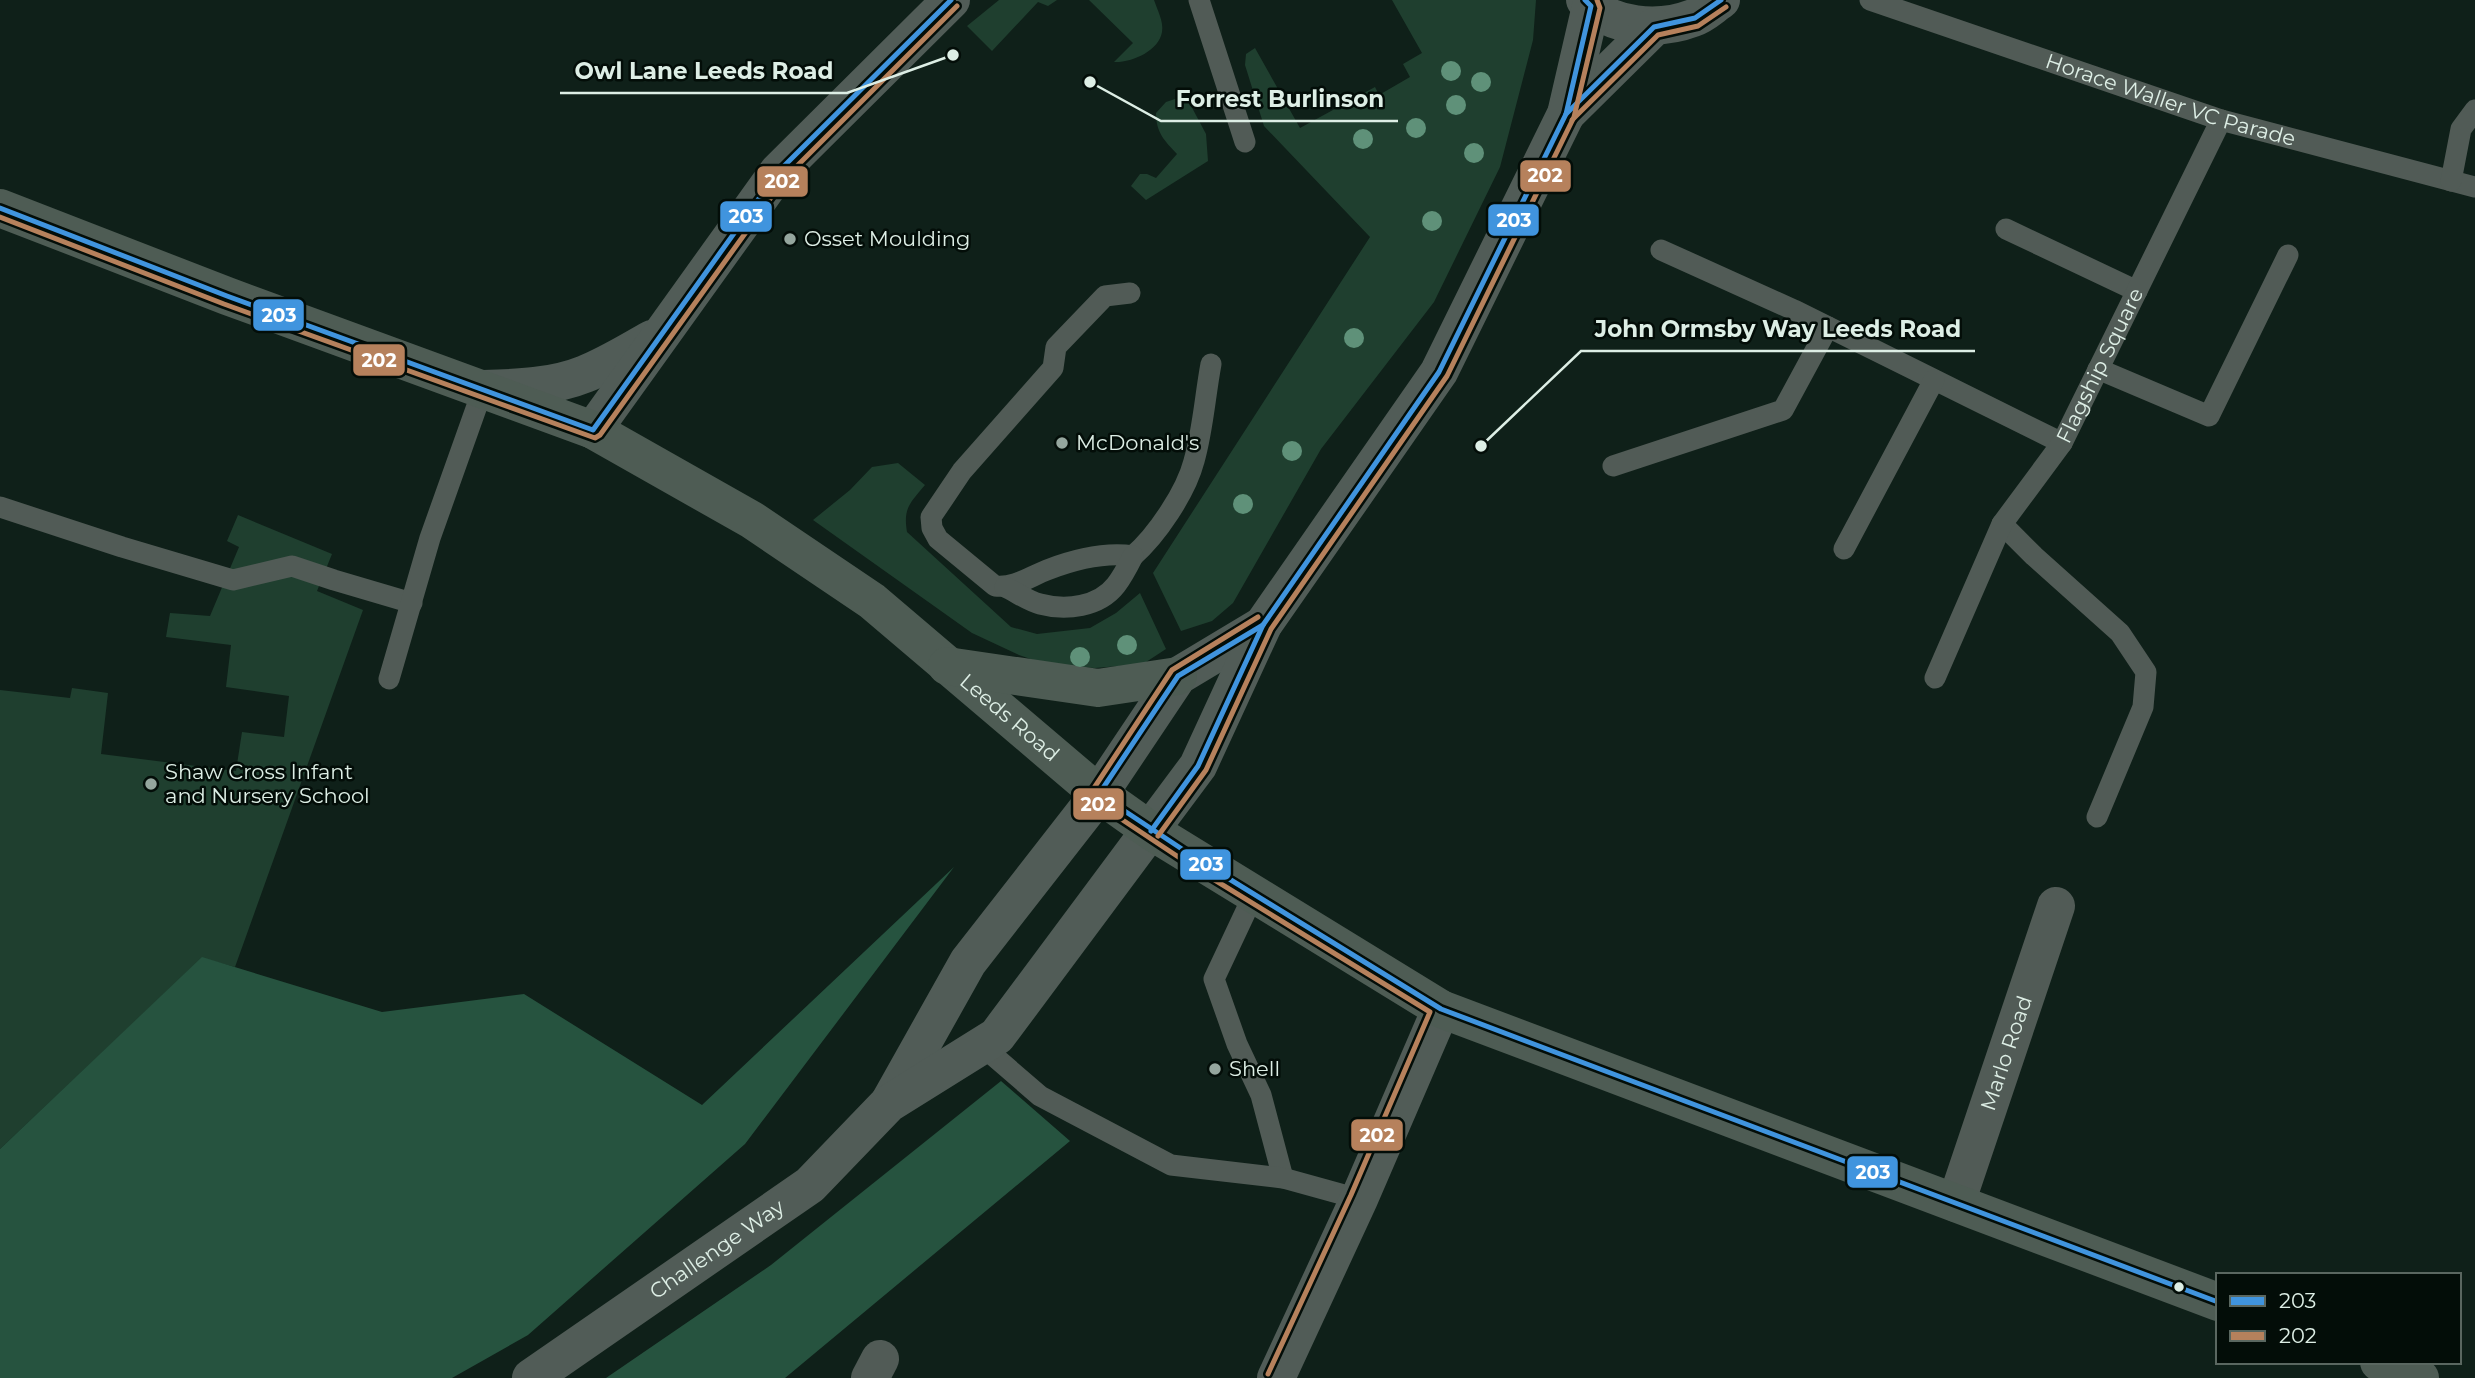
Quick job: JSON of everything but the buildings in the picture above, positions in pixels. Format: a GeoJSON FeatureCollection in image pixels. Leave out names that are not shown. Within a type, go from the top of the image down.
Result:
{"type":"FeatureCollection","features":[{"type":"Feature","properties":{"kind":"main road"},"geometry":{"type":"LineString","coordinates":[[593,430],[778,172],[951,0]]}},
{"type":"Feature","properties":{"kind":"main road"},"geometry":{"type":"LineString","coordinates":[[947,666],[1098,688],[1178,676],[1263,625],[1439,372],[1566,114],[1588,3],[1619,21],[1654,27],[1695,18],[1721,0]]}},
{"type":"Feature","properties":{"kind":"main road"},"geometry":{"type":"LineString","coordinates":[[1566,114],[1654,27]]}},
{"type":"Feature","properties":{"kind":"main road","name":"Leeds Road"},"geometry":{"type":"LineString","coordinates":[[0,208],[227,296],[593,430],[752,520],[872,601],[1099,794],[1151,831],[1441,1009],[2216,1301]]}},
{"type":"Feature","properties":{"kind":"main road"},"geometry":{"type":"LineString","coordinates":[[483,389],[523,388],[566,380],[598,368],[660,335]]}},
{"type":"Feature","properties":{"kind":"main road","name":"Challenge Way"},"geometry":{"type":"LineString","coordinates":[[531,1378],[810,1185],[888,1104],[997,1036],[1198,766],[1263,625]]}},
{"type":"Feature","properties":{"kind":"main road","name":"Challenge Way"},"geometry":{"type":"LineString","coordinates":[[888,1104],[968,962],[1099,794],[1178,676]]}},
{"type":"Feature","properties":{"kind":"main road"},"geometry":{"type":"LineString","coordinates":[[1276,1378],[1359,1199],[1441,1009]]}},
{"type":"Feature","properties":{"kind":"main road"},"geometry":{"type":"LineString","coordinates":[[2384,1364],[2420,1378]]}},
{"type":"Feature","properties":{"kind":"street","name":"Marlo Road"},"geometry":{"type":"LineString","coordinates":[[1956,1203],[2056,906]]}},
{"type":"Feature","properties":{"kind":"lane"},"geometry":{"type":"LineString","coordinates":[[1199,0],[1245,142]]}},
{"type":"Feature","properties":{"kind":"lane","name":"Horace Waller VC Parade"},"geometry":{"type":"LineString","coordinates":[[1870,0],[2221,120],[2475,187]]}},
{"type":"Feature","properties":{"kind":"lane"},"geometry":{"type":"LineString","coordinates":[[2451,181],[2461,130],[2475,110]]}},
{"type":"Feature","properties":{"kind":"lane","name":"Flagship Square"},"geometry":{"type":"LineString","coordinates":[[1935,678],[2002,524],[2062,443],[2221,120]]}},
{"type":"Feature","properties":{"kind":"lane"},"geometry":{"type":"LineString","coordinates":[[2006,229],[2137,291]]}},
{"type":"Feature","properties":{"kind":"lane"},"geometry":{"type":"LineString","coordinates":[[1661,250],[1828,327],[2062,443]]}},
{"type":"Feature","properties":{"kind":"lane"},"geometry":{"type":"LineString","coordinates":[[2098,369],[2209,416],[2288,255]]}},
{"type":"Feature","properties":{"kind":"lane"},"geometry":{"type":"LineString","coordinates":[[1130,293],[1105,296],[1056,347],[1053,368],[962,471],[931,517],[932,528],[938,540],[995,586],[1006,587],[1038,603],[1059,607],[1091,603],[1105,596],[1116,585],[1133,556],[1149,542],[1187,480],[1195,460],[1211,364]]}},
{"type":"Feature","properties":{"kind":"lane"},"geometry":{"type":"LineString","coordinates":[[1613,466],[1783,410],[1828,327]]}},
{"type":"Feature","properties":{"kind":"lane"},"geometry":{"type":"LineString","coordinates":[[1844,549],[1934,380]]}},
{"type":"Feature","properties":{"kind":"lane"},"geometry":{"type":"LineString","coordinates":[[389,679],[429,538],[483,389]]}},
{"type":"Feature","properties":{"kind":"lane"},"geometry":{"type":"LineString","coordinates":[[0,507],[233,580],[292,566],[412,603]]}},
{"type":"Feature","properties":{"kind":"lane"},"geometry":{"type":"LineString","coordinates":[[2002,524],[2120,632],[2146,672],[2143,707],[2097,817]]}},
{"type":"Feature","properties":{"kind":"lane"},"geometry":{"type":"LineString","coordinates":[[1006,587],[1047,570],[1088,558],[1133,556]]}},
{"type":"Feature","properties":{"kind":"lane"},"geometry":{"type":"LineString","coordinates":[[1254,894],[1214,979],[1237,1044],[1261,1095],[1283,1178]]}},
{"type":"Feature","properties":{"kind":"lane"},"geometry":{"type":"LineString","coordinates":[[981,1045],[1040,1096],[1171,1165],[1283,1178],[1359,1199]]}},
{"type":"Feature","properties":{"kind":"green space"},"geometry":{"type":"Polygon","coordinates":[[[999,0],[1057,0],[1048,6],[1038,2],[992,51],[967,26],[999,0]]]}},
{"type":"Feature","properties":{"kind":"green space"},"geometry":{"type":"Polygon","coordinates":[[[1089,0],[1154,0],[1162,24],[1160,39],[1143,55],[1114,62],[1133,43],[1089,0]]]}},
{"type":"Feature","properties":{"kind":"green space"},"geometry":{"type":"Polygon","coordinates":[[[1392,0],[1536,0],[1533,40],[1500,167],[1434,302],[1321,449],[1233,603],[1212,621],[1181,631],[1153,573],[1370,237],[1264,126],[1245,65],[1246,54],[1255,48],[1300,128],[1375,87],[1379,95],[1410,77],[1403,64],[1422,53],[1392,0]]]}},
{"type":"Feature","properties":{"kind":"green space"},"geometry":{"type":"Polygon","coordinates":[[[1178,98],[1189,102],[1206,134],[1208,161],[1146,200],[1131,186],[1140,174],[1156,178],[1177,154],[1159,131],[1156,113],[1166,102],[1178,98]]]}},
{"type":"Feature","properties":{"kind":"green space"},"geometry":{"type":"Polygon","coordinates":[[[898,463],[925,485],[907,511],[907,532],[1011,627],[1037,634],[1090,628],[1116,613],[1140,593],[1166,649],[1143,664],[1095,668],[1048,665],[1019,655],[972,633],[813,520],[850,490],[872,467],[898,463]]]}},
{"type":"Feature","properties":{"kind":"green space"},"geometry":{"type":"Polygon","coordinates":[[[238,515],[332,554],[317,591],[363,610],[235,967],[202,958],[0,1149],[0,690],[70,698],[72,688],[108,693],[101,754],[236,771],[242,732],[284,737],[289,696],[226,687],[231,645],[166,637],[170,613],[210,616],[239,547],[227,541],[238,515]]]}},
{"type":"Feature","properties":{"kind":"green space"},"geometry":{"type":"Polygon","coordinates":[[[954,867],[745,1144],[528,1335],[452,1378],[0,1378],[0,1149],[202,957],[382,1012],[524,994],[702,1105],[954,867]]]}},
{"type":"Feature","properties":{"kind":"green space"},"geometry":{"type":"Polygon","coordinates":[[[1001,1081],[1070,1141],[785,1378],[606,1378],[771,1265],[1001,1081]]]}},
{"type":"Feature","properties":{"kind":"transit line","name":"203"},"geometry":{"type":"LineString","coordinates":[[0,208],[227,296],[593,430],[778,172],[951,0]]}},
{"type":"Feature","properties":{"kind":"transit line","name":"203"},"geometry":{"type":"LineString","coordinates":[[1151,831],[1198,766],[1263,625],[1439,372],[1566,114],[1591,6],[1585,0]]}},
{"type":"Feature","properties":{"kind":"transit line","name":"202"},"geometry":{"type":"LineString","coordinates":[[1158,836],[1206,770],[1271,629],[1447,376],[1574,117],[1600,8],[1597,0]]}},
{"type":"Feature","properties":{"kind":"transit line","name":"203"},"geometry":{"type":"LineString","coordinates":[[1566,114],[1654,27],[1695,18],[1721,0]]}},
{"type":"Feature","properties":{"kind":"transit line","name":"202"},"geometry":{"type":"LineString","coordinates":[[0,217],[224,304],[595,438],[600,435],[785,178],[957,6]]}},
{"type":"Feature","properties":{"kind":"transit line","name":"202"},"geometry":{"type":"LineString","coordinates":[[1572,120],[1658,35],[1698,26],[1726,7]]}},
{"type":"Feature","properties":{"kind":"transit line","name":"202"},"geometry":{"type":"LineString","coordinates":[[1258,617],[1172,670],[1090,794],[1094,801],[1195,868],[1430,1012],[1351,1195],[1268,1374]]}},
{"type":"Feature","properties":{"kind":"transit line","name":"203"},"geometry":{"type":"LineString","coordinates":[[1263,625],[1178,676],[1099,794],[1200,861],[1441,1009],[2216,1301]]}},
{"type":"Feature","properties":{"kind":"place","name":"Owl Lane Leeds Road"},"geometry":{"type":"Point","coordinates":[953,55]}},
{"type":"Feature","properties":{"kind":"place","name":"Forrest Burlinson"},"geometry":{"type":"Point","coordinates":[1090,82]}},
{"type":"Feature","properties":{"kind":"place","name":"Osset Moulding"},"geometry":{"type":"Point","coordinates":[790,239]}},
{"type":"Feature","properties":{"kind":"place","name":"McDonald's"},"geometry":{"type":"Point","coordinates":[1062,443]}},
{"type":"Feature","properties":{"kind":"place","name":"John Ormsby Way Leeds Road"},"geometry":{"type":"Point","coordinates":[1481,446]}},
{"type":"Feature","properties":{"kind":"place","name":"Shaw Cross Infant and Nursery School"},"geometry":{"type":"Point","coordinates":[151,784]}},
{"type":"Feature","properties":{"kind":"place","name":"Shell"},"geometry":{"type":"Point","coordinates":[1215,1069]}}]}
